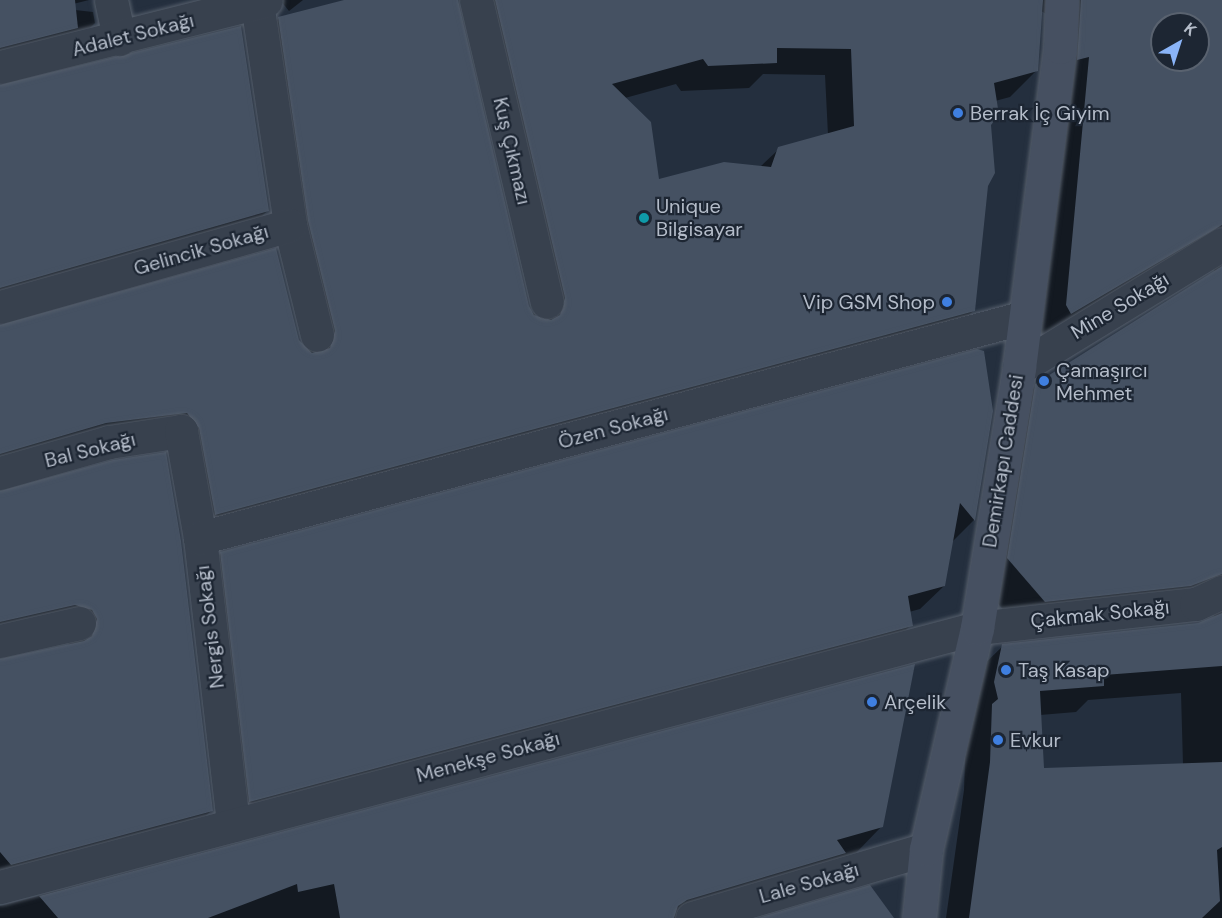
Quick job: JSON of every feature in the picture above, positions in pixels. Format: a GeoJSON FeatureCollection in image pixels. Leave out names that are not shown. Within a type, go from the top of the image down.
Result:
{"type":"FeatureCollection","features":[{"type":"Feature","properties":{"kind":"street"},"geometry":{"type":"LineString","coordinates":[[111,0],[119,39]]}},
{"type":"Feature","properties":{"kind":"street","name":"Kuş Çıkmazı"},"geometry":{"type":"LineString","coordinates":[[476,0],[548,302]]}},
{"type":"Feature","properties":{"kind":"street","name":"Demirkapı Caddesi"},"geometry":{"type":"LineString","coordinates":[[919,918],[926,849],[977,628],[1018,368],[1060,47],[1062,0]]}},
{"type":"Feature","properties":{"kind":"street","name":"Adalet Sokağı"},"geometry":{"type":"LineString","coordinates":[[0,67],[261,2]]}},
{"type":"Feature","properties":{"kind":"street","name":"Gelincik Sokağı"},"geometry":{"type":"LineString","coordinates":[[0,307],[290,225],[261,2]]}},
{"type":"Feature","properties":{"kind":"street"},"geometry":{"type":"LineString","coordinates":[[290,225],[317,335]]}},
{"type":"Feature","properties":{"kind":"street","name":"Mine Sokağı"},"geometry":{"type":"LineString","coordinates":[[1018,368],[1222,244]]}},
{"type":"Feature","properties":{"kind":"street","name":"Özen Sokağı"},"geometry":{"type":"LineString","coordinates":[[200,538],[1025,317]]}},
{"type":"Feature","properties":{"kind":"street","name":"Nergis Sokağı"},"geometry":{"type":"LineString","coordinates":[[181,431],[200,538],[233,825]]}},
{"type":"Feature","properties":{"kind":"street","name":"Bal Sokağı"},"geometry":{"type":"LineString","coordinates":[[0,473],[109,442],[181,431]]}},
{"type":"Feature","properties":{"kind":"street","name":"Çakmak Sokağı"},"geometry":{"type":"LineString","coordinates":[[977,628],[1196,604],[1222,592]]}},
{"type":"Feature","properties":{"kind":"street"},"geometry":{"type":"LineString","coordinates":[[0,641],[79,623]]}},
{"type":"Feature","properties":{"kind":"street","name":"Menekşe Sokağı"},"geometry":{"type":"LineString","coordinates":[[0,887],[977,628]]}},
{"type":"Feature","properties":{"kind":"street","name":"Lale Sokağı"},"geometry":{"type":"LineString","coordinates":[[692,918],[926,849]]}},
{"type":"Feature","properties":{"kind":"building"},"geometry":{"type":"Polygon","coordinates":[[[0,0],[75,0],[78,28],[0,48],[0,0]]]}},
{"type":"Feature","properties":{"kind":"building"},"geometry":{"type":"Polygon","coordinates":[[[344,0],[458,0],[529,306],[534,315],[551,320],[560,315],[565,298],[495,0],[1043,0],[1038,71],[994,83],[999,115],[991,125],[995,173],[988,186],[975,311],[215,515],[199,428],[187,413],[106,423],[0,454],[0,325],[276,248],[299,340],[312,353],[330,348],[335,331],[308,221],[278,17],[344,0]],[[777,48],[777,63],[708,66],[703,59],[612,84],[651,122],[659,179],[724,162],[771,167],[778,147],[854,126],[851,49],[777,48]]]}},
{"type":"Feature","properties":{"kind":"building"},"geometry":{"type":"Polygon","coordinates":[[[1081,0],[1222,0],[1222,225],[1071,314],[1066,305],[1089,57],[1077,60],[1081,0]]]}},
{"type":"Feature","properties":{"kind":"building"},"geometry":{"type":"Polygon","coordinates":[[[241,26],[269,211],[0,288],[0,85],[241,26]]]}},
{"type":"Feature","properties":{"kind":"building"},"geometry":{"type":"Polygon","coordinates":[[[1222,266],[1222,574],[1191,586],[1045,602],[1007,558],[1035,384],[1222,266]]]}},
{"type":"Feature","properties":{"kind":"building"},"geometry":{"type":"Polygon","coordinates":[[[977,349],[984,351],[993,411],[975,521],[960,503],[945,586],[908,596],[913,626],[249,802],[220,552],[977,349]]]}},
{"type":"Feature","properties":{"kind":"building"},"geometry":{"type":"Polygon","coordinates":[[[166,452],[181,541],[213,811],[11,865],[0,852],[0,659],[84,641],[92,636],[97,619],[92,610],[75,605],[0,622],[0,491],[113,460],[166,452]]]}},
{"type":"Feature","properties":{"kind":"building"},"geometry":{"type":"Polygon","coordinates":[[[1222,613],[1222,666],[1104,675],[1104,686],[1040,691],[1044,768],[1222,762],[1222,847],[1217,850],[1220,901],[1202,918],[969,918],[990,762],[992,704],[998,699],[994,682],[1002,644],[1198,623],[1222,613]]]}},
{"type":"Feature","properties":{"kind":"building"},"geometry":{"type":"Polygon","coordinates":[[[915,664],[883,827],[837,840],[846,853],[687,900],[678,906],[674,918],[340,918],[334,884],[298,892],[297,884],[208,918],[58,918],[39,896],[915,664]]]}},
{"type":"Feature","properties":{"kind":"building"},"geometry":{"type":"Polygon","coordinates":[[[870,885],[894,918],[758,918],[870,885]]]}},
{"type":"Feature","properties":{"kind":"place","name":"Berrak İç Giyim"},"geometry":{"type":"Point","coordinates":[958,113]}},
{"type":"Feature","properties":{"kind":"place","name":"Unique Bilgisayar"},"geometry":{"type":"Point","coordinates":[644,218]}},
{"type":"Feature","properties":{"kind":"place","name":"Vip GSM Shop"},"geometry":{"type":"Point","coordinates":[947,302]}},
{"type":"Feature","properties":{"kind":"place","name":"Çamaşırcı Mehmet"},"geometry":{"type":"Point","coordinates":[1044,381]}},
{"type":"Feature","properties":{"kind":"place","name":"Taş Kasap"},"geometry":{"type":"Point","coordinates":[1006,670]}},
{"type":"Feature","properties":{"kind":"place","name":"Arçelik"},"geometry":{"type":"Point","coordinates":[872,702]}},
{"type":"Feature","properties":{"kind":"place","name":"Evkur"},"geometry":{"type":"Point","coordinates":[998,740]}}]}
